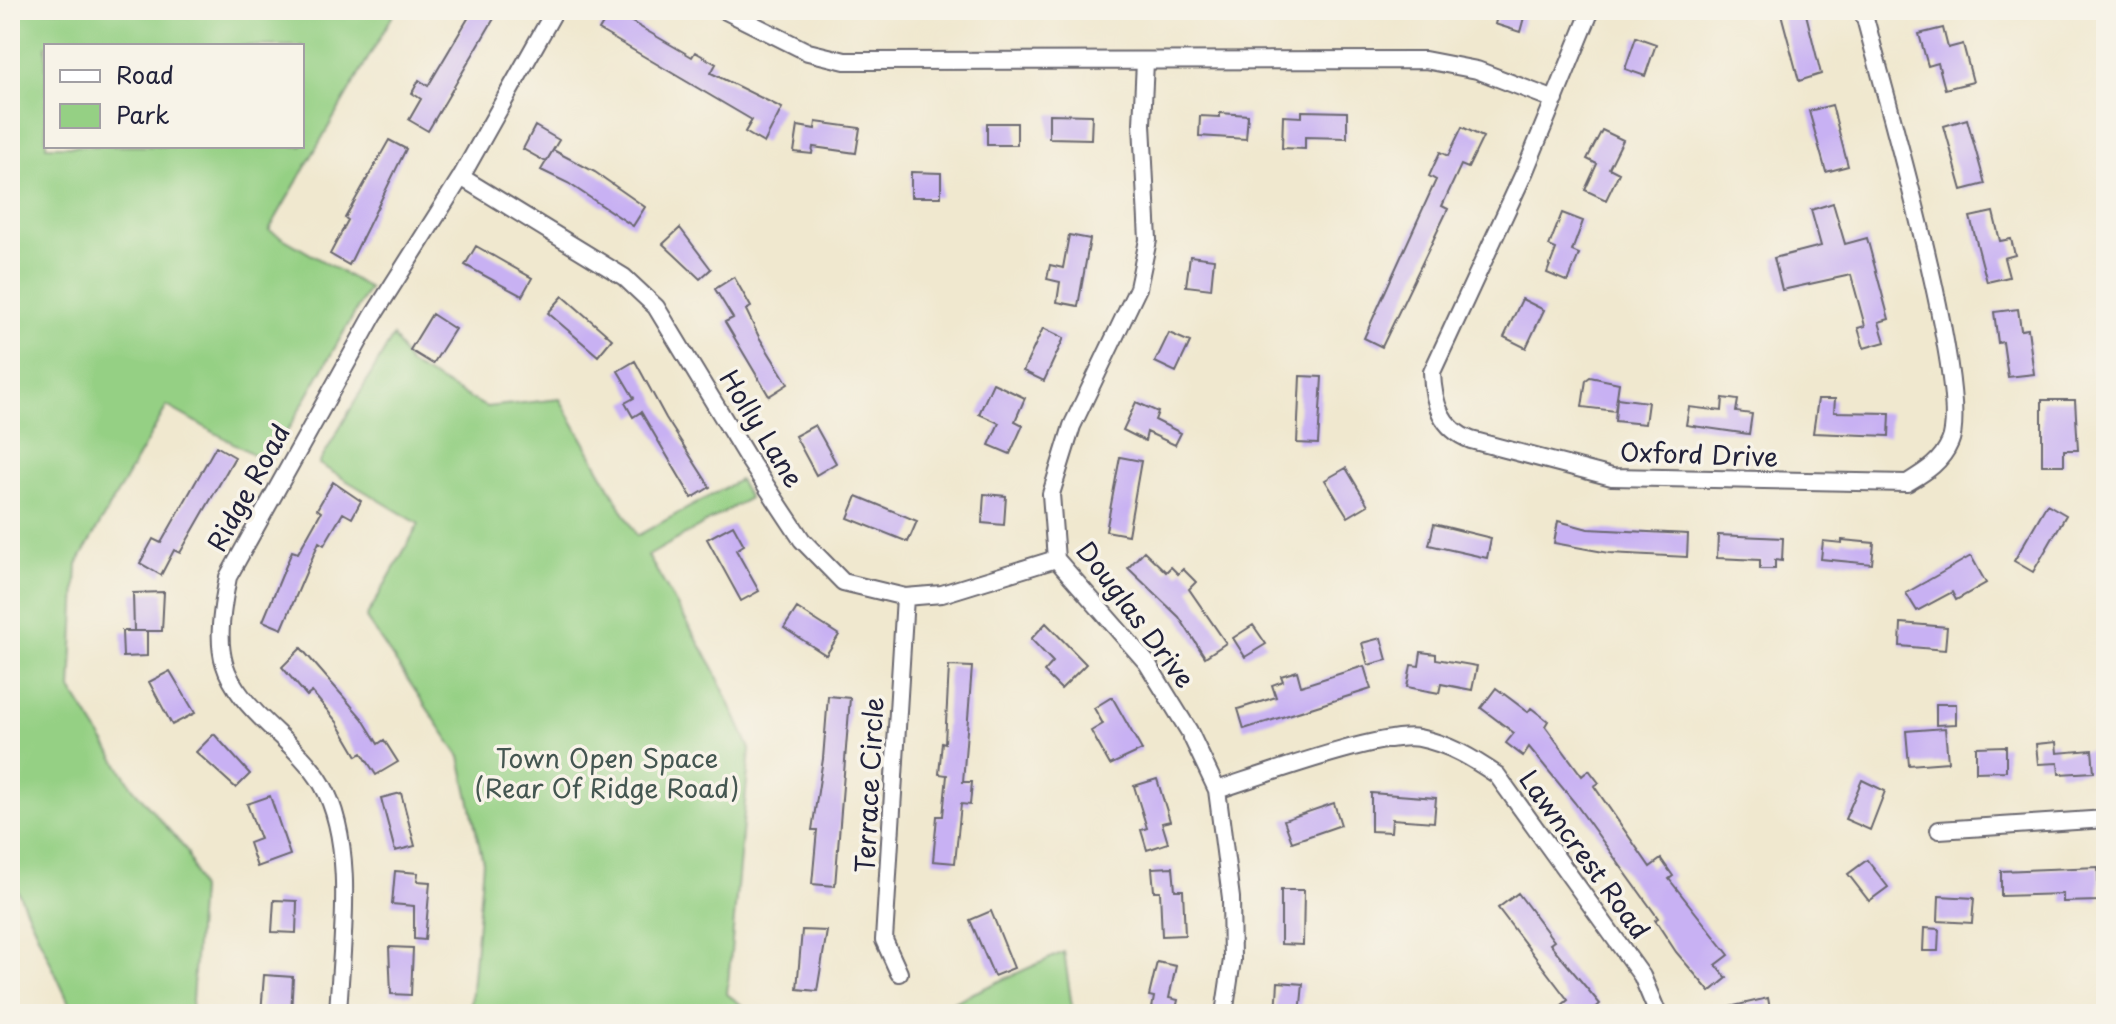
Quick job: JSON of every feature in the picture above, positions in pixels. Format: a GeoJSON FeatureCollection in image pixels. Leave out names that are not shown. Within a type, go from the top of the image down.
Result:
{"type":"FeatureCollection","features":[{"type":"Feature","properties":{"kind":"street","name":"Ridge Road"},"geometry":{"type":"LineString","coordinates":[[338,1014],[343,888],[338,825],[322,784],[292,747],[242,701],[224,673],[219,625],[228,577],[373,316],[461,177],[555,10]]}},
{"type":"Feature","properties":{"kind":"street"},"geometry":{"type":"LineString","coordinates":[[724,10],[808,52],[845,61],[1425,60],[1477,70],[1555,100]]}},
{"type":"Feature","properties":{"kind":"street","name":"Oxford Drive"},"geometry":{"type":"LineString","coordinates":[[1591,10],[1555,100],[1432,372],[1433,398],[1455,434],[1553,464],[1612,477],[1907,483],[1935,466],[1951,440],[1955,404],[1945,335],[1863,10]]}},
{"type":"Feature","properties":{"kind":"street","name":"Douglas Drive"},"geometry":{"type":"LineString","coordinates":[[1145,62],[1142,124],[1148,240],[1138,288],[1072,426],[1051,494],[1056,559],[1147,663],[1189,731],[1217,790],[1231,898],[1232,960],[1224,1014]]}},
{"type":"Feature","properties":{"kind":"street","name":"Holly Lane"},"geometry":{"type":"LineString","coordinates":[[461,177],[624,277],[656,307],[747,457],[802,540],[843,582],[905,597],[967,589],[1056,559]]}},
{"type":"Feature","properties":{"kind":"street","name":"Terrace Circle"},"geometry":{"type":"LineString","coordinates":[[899,973],[884,940],[905,597]]}},
{"type":"Feature","properties":{"kind":"street","name":"Lawncrest Road"},"geometry":{"type":"LineString","coordinates":[[1217,790],[1382,741],[1417,738],[1463,752],[1497,775],[1642,976],[1658,1014]]}},
{"type":"Feature","properties":{"kind":"street"},"geometry":{"type":"LineString","coordinates":[[1939,830],[2106,819]]}},
{"type":"Feature","properties":{"kind":"green space"},"geometry":{"type":"Polygon","coordinates":[[[10,10],[396,10],[269,230],[369,288],[269,463],[167,406],[77,564],[71,689],[133,788],[187,851],[200,890],[191,1014],[74,1014],[10,874],[10,10]]]}},
{"type":"Feature","properties":{"kind":"green space","name":"Town Open Space (Rear Of Ridge Road)"},"geometry":{"type":"Polygon","coordinates":[[[393,336],[409,364],[486,407],[560,399],[637,536],[739,480],[749,498],[648,556],[713,667],[750,749],[727,994],[754,1014],[470,1014],[483,862],[460,757],[366,618],[419,524],[319,464],[393,336]]]}},
{"type":"Feature","properties":{"kind":"green space"},"geometry":{"type":"Polygon","coordinates":[[[1064,952],[1073,1014],[927,1014],[1064,952]]]}},
{"type":"Feature","properties":{"kind":"building"},"geometry":{"type":"Polygon","coordinates":[[[473,10],[499,10],[428,131],[409,120],[421,99],[412,93],[419,80],[428,86],[473,10]]]}},
{"type":"Feature","properties":{"kind":"building"},"geometry":{"type":"Polygon","coordinates":[[[611,10],[692,57],[695,52],[716,64],[711,73],[782,108],[764,143],[745,132],[752,120],[599,30],[611,10]]]}},
{"type":"Feature","properties":{"kind":"building"},"geometry":{"type":"Polygon","coordinates":[[[1499,10],[1526,10],[1520,32],[1495,24],[1499,10]]]}},
{"type":"Feature","properties":{"kind":"building"},"geometry":{"type":"Polygon","coordinates":[[[1780,10],[1805,10],[1821,74],[1799,81],[1780,10]]]}},
{"type":"Feature","properties":{"kind":"building"},"geometry":{"type":"Polygon","coordinates":[[[1943,28],[1948,48],[1963,44],[1973,82],[1945,89],[1938,63],[1928,66],[1919,34],[1943,28]]]}},
{"type":"Feature","properties":{"kind":"building"},"geometry":{"type":"Polygon","coordinates":[[[1636,37],[1656,44],[1645,76],[1625,69],[1636,37]]]}},
{"type":"Feature","properties":{"kind":"building"},"geometry":{"type":"Polygon","coordinates":[[[1832,105],[1848,166],[1826,172],[1809,111],[1832,105]]]}},
{"type":"Feature","properties":{"kind":"building"},"geometry":{"type":"Polygon","coordinates":[[[1302,111],[1347,112],[1347,138],[1305,137],[1305,149],[1282,148],[1283,116],[1302,117],[1302,111]]]}},
{"type":"Feature","properties":{"kind":"building"},"geometry":{"type":"Polygon","coordinates":[[[1220,113],[1248,115],[1246,139],[1199,136],[1200,116],[1220,117],[1220,113]]]}},
{"type":"Feature","properties":{"kind":"building"},"geometry":{"type":"Polygon","coordinates":[[[1049,114],[1092,115],[1091,139],[1049,138],[1049,114]]]}},
{"type":"Feature","properties":{"kind":"building"},"geometry":{"type":"Polygon","coordinates":[[[1967,119],[1985,184],[1962,190],[1944,126],[1967,119]]]}},
{"type":"Feature","properties":{"kind":"building"},"geometry":{"type":"Polygon","coordinates":[[[816,122],[860,128],[856,153],[813,147],[812,154],[794,152],[798,126],[815,129],[816,122]]]}},
{"type":"Feature","properties":{"kind":"building"},"geometry":{"type":"Polygon","coordinates":[[[987,123],[1017,123],[1017,145],[987,145],[987,123]]]}},
{"type":"Feature","properties":{"kind":"building"},"geometry":{"type":"Polygon","coordinates":[[[535,126],[559,140],[546,162],[523,149],[535,126]]]}},
{"type":"Feature","properties":{"kind":"building"},"geometry":{"type":"Polygon","coordinates":[[[1462,127],[1483,137],[1468,168],[1461,165],[1442,206],[1448,209],[1382,347],[1364,338],[1436,180],[1429,176],[1440,152],[1448,156],[1462,127]]]}},
{"type":"Feature","properties":{"kind":"building"},"geometry":{"type":"Polygon","coordinates":[[[1602,130],[1623,140],[1609,168],[1619,173],[1606,200],[1585,190],[1597,164],[1587,159],[1602,130]]]}},
{"type":"Feature","properties":{"kind":"building"},"geometry":{"type":"Polygon","coordinates":[[[389,140],[406,149],[349,265],[330,254],[348,220],[345,218],[389,140]]]}},
{"type":"Feature","properties":{"kind":"building"},"geometry":{"type":"Polygon","coordinates":[[[553,150],[595,172],[645,207],[633,226],[568,183],[541,170],[553,150]]]}},
{"type":"Feature","properties":{"kind":"building"},"geometry":{"type":"Polygon","coordinates":[[[911,172],[941,173],[941,197],[911,197],[911,172]]]}},
{"type":"Feature","properties":{"kind":"building"},"geometry":{"type":"Polygon","coordinates":[[[1833,203],[1845,244],[1867,238],[1889,319],[1879,322],[1885,342],[1864,348],[1858,328],[1865,326],[1851,275],[1782,290],[1774,258],[1821,246],[1811,210],[1833,203]]]}},
{"type":"Feature","properties":{"kind":"building"},"geometry":{"type":"Polygon","coordinates":[[[1993,212],[2000,241],[2011,239],[2015,255],[2004,258],[2009,277],[1987,282],[1970,217],[1993,212]]]}},
{"type":"Feature","properties":{"kind":"building"},"geometry":{"type":"Polygon","coordinates":[[[1562,213],[1583,221],[1572,251],[1579,254],[1568,282],[1547,273],[1556,249],[1549,246],[1562,213]]]}},
{"type":"Feature","properties":{"kind":"building"},"geometry":{"type":"Polygon","coordinates":[[[680,228],[711,269],[700,279],[663,244],[680,228]]]}},
{"type":"Feature","properties":{"kind":"building"},"geometry":{"type":"Polygon","coordinates":[[[1069,235],[1090,239],[1078,306],[1057,302],[1060,282],[1047,279],[1050,265],[1063,268],[1069,235]]]}},
{"type":"Feature","properties":{"kind":"building"},"geometry":{"type":"Polygon","coordinates":[[[476,246],[532,278],[522,296],[465,265],[476,246]]]}},
{"type":"Feature","properties":{"kind":"building"},"geometry":{"type":"Polygon","coordinates":[[[1190,256],[1214,259],[1211,289],[1186,286],[1190,256]]]}},
{"type":"Feature","properties":{"kind":"building"},"geometry":{"type":"Polygon","coordinates":[[[734,277],[751,307],[746,310],[759,337],[788,384],[769,396],[725,322],[733,318],[715,289],[734,277]]]}},
{"type":"Feature","properties":{"kind":"building"},"geometry":{"type":"Polygon","coordinates":[[[563,296],[612,339],[598,356],[548,313],[563,296]]]}},
{"type":"Feature","properties":{"kind":"building"},"geometry":{"type":"Polygon","coordinates":[[[1522,299],[1544,310],[1526,348],[1504,337],[1522,299]]]}},
{"type":"Feature","properties":{"kind":"building"},"geometry":{"type":"Polygon","coordinates":[[[2018,309],[2021,330],[2028,329],[2034,374],[2008,377],[2003,342],[1998,343],[1994,312],[2018,309]]]}},
{"type":"Feature","properties":{"kind":"building"},"geometry":{"type":"Polygon","coordinates":[[[432,314],[455,329],[433,364],[410,350],[432,314]]]}},
{"type":"Feature","properties":{"kind":"building"},"geometry":{"type":"Polygon","coordinates":[[[1043,328],[1064,338],[1044,381],[1023,371],[1043,328]]]}},
{"type":"Feature","properties":{"kind":"building"},"geometry":{"type":"Polygon","coordinates":[[[1169,333],[1190,342],[1176,372],[1155,362],[1169,333]]]}},
{"type":"Feature","properties":{"kind":"building"},"geometry":{"type":"Polygon","coordinates":[[[635,361],[666,418],[710,487],[692,498],[641,412],[633,417],[625,403],[634,398],[618,371],[635,361]]]}},
{"type":"Feature","properties":{"kind":"building"},"geometry":{"type":"Polygon","coordinates":[[[1300,376],[1322,377],[1318,444],[1297,443],[1300,376]]]}},
{"type":"Feature","properties":{"kind":"building"},"geometry":{"type":"Polygon","coordinates":[[[1590,377],[1619,383],[1615,411],[1582,407],[1586,380],[1590,377]]]}},
{"type":"Feature","properties":{"kind":"building"},"geometry":{"type":"Polygon","coordinates":[[[993,383],[1025,398],[1015,421],[1023,425],[1010,454],[989,445],[999,423],[979,414],[993,383]]]}},
{"type":"Feature","properties":{"kind":"building"},"geometry":{"type":"Polygon","coordinates":[[[1617,398],[1648,402],[1645,424],[1615,421],[1617,398]]]}},
{"type":"Feature","properties":{"kind":"building"},"geometry":{"type":"Polygon","coordinates":[[[1723,398],[1738,400],[1736,412],[1752,414],[1749,434],[1686,425],[1689,407],[1722,411],[1723,398]]]}},
{"type":"Feature","properties":{"kind":"building"},"geometry":{"type":"Polygon","coordinates":[[[1818,399],[1835,399],[1834,412],[1890,413],[1889,436],[1813,433],[1818,399]]]}},
{"type":"Feature","properties":{"kind":"building"},"geometry":{"type":"Polygon","coordinates":[[[2042,400],[2075,400],[2078,450],[2064,450],[2064,465],[2042,465],[2042,400]]]}},
{"type":"Feature","properties":{"kind":"building"},"geometry":{"type":"Polygon","coordinates":[[[1136,402],[1158,412],[1155,420],[1181,433],[1175,445],[1147,432],[1145,441],[1123,430],[1136,402]]]}},
{"type":"Feature","properties":{"kind":"building"},"geometry":{"type":"Polygon","coordinates":[[[815,425],[836,463],[816,475],[795,436],[815,425]]]}},
{"type":"Feature","properties":{"kind":"building"},"geometry":{"type":"Polygon","coordinates":[[[216,446],[235,457],[180,553],[174,550],[161,575],[140,563],[153,539],[161,543],[216,446]]]}},
{"type":"Feature","properties":{"kind":"building"},"geometry":{"type":"Polygon","coordinates":[[[1120,457],[1141,461],[1128,535],[1106,531],[1120,457]]]}},
{"type":"Feature","properties":{"kind":"building"},"geometry":{"type":"Polygon","coordinates":[[[1346,468],[1368,505],[1348,517],[1325,480],[1346,468]]]}},
{"type":"Feature","properties":{"kind":"building"},"geometry":{"type":"Polygon","coordinates":[[[333,482],[361,501],[352,518],[343,513],[324,545],[319,542],[282,629],[263,621],[292,551],[298,553],[321,512],[317,509],[333,482]]]}},
{"type":"Feature","properties":{"kind":"building"},"geometry":{"type":"Polygon","coordinates":[[[984,494],[1006,496],[1004,525],[982,523],[984,494]]]}},
{"type":"Feature","properties":{"kind":"building"},"geometry":{"type":"Polygon","coordinates":[[[857,496],[917,521],[908,542],[848,518],[857,496]]]}},
{"type":"Feature","properties":{"kind":"building"},"geometry":{"type":"Polygon","coordinates":[[[2047,504],[2066,515],[2033,572],[2014,561],[2047,504]]]}},
{"type":"Feature","properties":{"kind":"building"},"geometry":{"type":"Polygon","coordinates":[[[1558,521],[1588,529],[1688,534],[1687,557],[1609,553],[1554,543],[1558,521]]]}},
{"type":"Feature","properties":{"kind":"building"},"geometry":{"type":"Polygon","coordinates":[[[1434,524],[1491,538],[1487,558],[1429,545],[1434,524]]]}},
{"type":"Feature","properties":{"kind":"building"},"geometry":{"type":"Polygon","coordinates":[[[733,525],[744,545],[736,550],[759,591],[741,601],[707,539],[733,525]]]}},
{"type":"Feature","properties":{"kind":"building"},"geometry":{"type":"Polygon","coordinates":[[[1718,535],[1783,538],[1782,561],[1775,560],[1775,569],[1760,569],[1760,560],[1717,558],[1718,535]]]}},
{"type":"Feature","properties":{"kind":"building"},"geometry":{"type":"Polygon","coordinates":[[[1842,540],[1874,543],[1872,564],[1821,559],[1823,541],[1842,543],[1842,540]]]}},
{"type":"Feature","properties":{"kind":"building"},"geometry":{"type":"Polygon","coordinates":[[[1144,551],[1166,572],[1171,567],[1178,574],[1183,569],[1196,582],[1189,589],[1226,643],[1205,657],[1179,617],[1128,568],[1144,551]]]}},
{"type":"Feature","properties":{"kind":"building"},"geometry":{"type":"Polygon","coordinates":[[[1971,556],[1986,583],[1956,600],[1952,592],[1917,611],[1906,593],[1971,556]]]}},
{"type":"Feature","properties":{"kind":"building"},"geometry":{"type":"Polygon","coordinates":[[[164,592],[162,631],[134,631],[133,593],[164,592]]]}},
{"type":"Feature","properties":{"kind":"building"},"geometry":{"type":"Polygon","coordinates":[[[797,608],[839,635],[826,655],[784,628],[797,608]]]}},
{"type":"Feature","properties":{"kind":"building"},"geometry":{"type":"Polygon","coordinates":[[[1046,623],[1086,664],[1061,689],[1044,672],[1053,662],[1031,639],[1046,623]]]}},
{"type":"Feature","properties":{"kind":"building"},"geometry":{"type":"Polygon","coordinates":[[[1901,623],[1947,627],[1945,650],[1900,646],[1901,623]]]}},
{"type":"Feature","properties":{"kind":"building"},"geometry":{"type":"Polygon","coordinates":[[[1253,625],[1266,644],[1245,657],[1233,638],[1253,625]]]}},
{"type":"Feature","properties":{"kind":"building"},"geometry":{"type":"Polygon","coordinates":[[[122,631],[147,631],[147,656],[123,657],[122,631]]]}},
{"type":"Feature","properties":{"kind":"building"},"geometry":{"type":"Polygon","coordinates":[[[1381,638],[1387,660],[1368,665],[1362,643],[1381,638]]]}},
{"type":"Feature","properties":{"kind":"building"},"geometry":{"type":"Polygon","coordinates":[[[301,648],[362,718],[378,744],[384,740],[398,762],[376,775],[362,753],[357,756],[337,722],[312,692],[307,696],[282,667],[301,648]]]}},
{"type":"Feature","properties":{"kind":"building"},"geometry":{"type":"Polygon","coordinates":[[[1421,652],[1436,654],[1436,659],[1477,666],[1472,690],[1441,684],[1439,693],[1407,687],[1411,665],[1419,666],[1421,652]]]}},
{"type":"Feature","properties":{"kind":"building"},"geometry":{"type":"Polygon","coordinates":[[[949,666],[972,667],[963,782],[972,782],[970,805],[961,804],[955,863],[933,861],[937,816],[943,816],[947,775],[939,774],[942,742],[945,743],[949,666]]]}},
{"type":"Feature","properties":{"kind":"building"},"geometry":{"type":"Polygon","coordinates":[[[1364,666],[1371,689],[1244,729],[1238,709],[1276,697],[1272,685],[1283,681],[1281,676],[1297,671],[1301,686],[1364,666]]]}},
{"type":"Feature","properties":{"kind":"building"},"geometry":{"type":"Polygon","coordinates":[[[170,671],[195,713],[172,725],[149,682],[170,671]]]}},
{"type":"Feature","properties":{"kind":"building"},"geometry":{"type":"Polygon","coordinates":[[[1496,688],[1528,712],[1531,708],[1548,721],[1545,726],[1582,776],[1589,770],[1599,783],[1594,786],[1650,867],[1661,859],[1673,876],[1669,879],[1729,955],[1716,965],[1727,978],[1710,992],[1676,952],[1655,920],[1658,918],[1575,803],[1529,747],[1523,756],[1506,743],[1514,733],[1481,708],[1496,688]]]}},
{"type":"Feature","properties":{"kind":"building"},"geometry":{"type":"Polygon","coordinates":[[[828,696],[850,698],[835,886],[812,884],[817,830],[812,830],[823,759],[828,696]]]}},
{"type":"Feature","properties":{"kind":"building"},"geometry":{"type":"Polygon","coordinates":[[[1112,697],[1142,750],[1110,765],[1091,731],[1103,724],[1094,708],[1112,697]]]}},
{"type":"Feature","properties":{"kind":"building"},"geometry":{"type":"Polygon","coordinates":[[[1936,704],[1956,704],[1956,724],[1936,725],[1936,704]]]}},
{"type":"Feature","properties":{"kind":"building"},"geometry":{"type":"Polygon","coordinates":[[[1945,728],[1948,762],[1909,765],[1906,731],[1945,728]]]}},
{"type":"Feature","properties":{"kind":"building"},"geometry":{"type":"Polygon","coordinates":[[[214,734],[250,774],[236,788],[196,752],[214,734]]]}},
{"type":"Feature","properties":{"kind":"building"},"geometry":{"type":"Polygon","coordinates":[[[2056,742],[2057,753],[2092,750],[2094,772],[2059,774],[2058,763],[2038,764],[2036,744],[2056,742]]]}},
{"type":"Feature","properties":{"kind":"building"},"geometry":{"type":"Polygon","coordinates":[[[2006,746],[2006,771],[1976,772],[1976,747],[2006,746]]]}},
{"type":"Feature","properties":{"kind":"building"},"geometry":{"type":"Polygon","coordinates":[[[1157,779],[1170,821],[1162,823],[1168,843],[1147,850],[1141,830],[1147,828],[1134,786],[1157,779]]]}},
{"type":"Feature","properties":{"kind":"building"},"geometry":{"type":"Polygon","coordinates":[[[1862,780],[1885,791],[1870,830],[1845,819],[1862,780]]]}},
{"type":"Feature","properties":{"kind":"building"},"geometry":{"type":"Polygon","coordinates":[[[401,793],[415,846],[395,851],[381,798],[401,793]]]}},
{"type":"Feature","properties":{"kind":"building"},"geometry":{"type":"Polygon","coordinates":[[[1371,793],[1436,798],[1434,822],[1392,819],[1391,832],[1371,831],[1371,793]]]}},
{"type":"Feature","properties":{"kind":"building"},"geometry":{"type":"Polygon","coordinates":[[[270,796],[290,855],[257,867],[249,843],[260,839],[247,804],[270,796]]]}},
{"type":"Feature","properties":{"kind":"building"},"geometry":{"type":"Polygon","coordinates":[[[1334,803],[1341,825],[1292,842],[1284,820],[1334,803]]]}},
{"type":"Feature","properties":{"kind":"building"},"geometry":{"type":"Polygon","coordinates":[[[1867,860],[1888,887],[1869,901],[1848,874],[1867,860]]]}},
{"type":"Feature","properties":{"kind":"building"},"geometry":{"type":"Polygon","coordinates":[[[1173,867],[1175,890],[1183,890],[1185,935],[1162,936],[1160,891],[1154,891],[1152,868],[1173,867]]]}},
{"type":"Feature","properties":{"kind":"building"},"geometry":{"type":"Polygon","coordinates":[[[2098,867],[2099,901],[2063,902],[2063,894],[2001,896],[2001,871],[2098,867]]]}},
{"type":"Feature","properties":{"kind":"building"},"geometry":{"type":"Polygon","coordinates":[[[395,871],[418,873],[417,881],[430,882],[425,940],[414,939],[414,906],[392,904],[395,871]]]}},
{"type":"Feature","properties":{"kind":"building"},"geometry":{"type":"Polygon","coordinates":[[[1281,890],[1304,890],[1303,945],[1281,944],[1281,890]]]}},
{"type":"Feature","properties":{"kind":"building"},"geometry":{"type":"Polygon","coordinates":[[[1518,893],[1554,941],[1550,944],[1600,1004],[1589,1014],[1569,1014],[1562,1005],[1568,1000],[1498,908],[1518,893]]]}},
{"type":"Feature","properties":{"kind":"building"},"geometry":{"type":"Polygon","coordinates":[[[1939,896],[1974,898],[1972,923],[1938,921],[1939,896]]]}},
{"type":"Feature","properties":{"kind":"building"},"geometry":{"type":"Polygon","coordinates":[[[274,900],[297,901],[296,933],[272,932],[274,900]]]}},
{"type":"Feature","properties":{"kind":"building"},"geometry":{"type":"Polygon","coordinates":[[[991,911],[1014,968],[994,976],[970,920],[991,911]]]}},
{"type":"Feature","properties":{"kind":"building"},"geometry":{"type":"Polygon","coordinates":[[[1924,928],[1939,929],[1938,951],[1923,951],[1924,928]]]}},
{"type":"Feature","properties":{"kind":"building"},"geometry":{"type":"Polygon","coordinates":[[[802,930],[827,931],[817,991],[797,989],[802,930]]]}},
{"type":"Feature","properties":{"kind":"building"},"geometry":{"type":"Polygon","coordinates":[[[389,947],[413,948],[411,995],[391,994],[389,947]]]}},
{"type":"Feature","properties":{"kind":"building"},"geometry":{"type":"Polygon","coordinates":[[[1157,962],[1176,966],[1169,998],[1178,1000],[1175,1014],[1151,1014],[1154,997],[1149,996],[1157,962]]]}},
{"type":"Feature","properties":{"kind":"building"},"geometry":{"type":"Polygon","coordinates":[[[264,975],[293,977],[291,1014],[261,1014],[264,975]]]}},
{"type":"Feature","properties":{"kind":"building"},"geometry":{"type":"Polygon","coordinates":[[[1278,982],[1303,984],[1300,1014],[1276,1014],[1278,982]]]}},
{"type":"Feature","properties":{"kind":"building"},"geometry":{"type":"Polygon","coordinates":[[[1768,998],[1771,1014],[1725,1014],[1725,1008],[1768,998]]]}}]}
